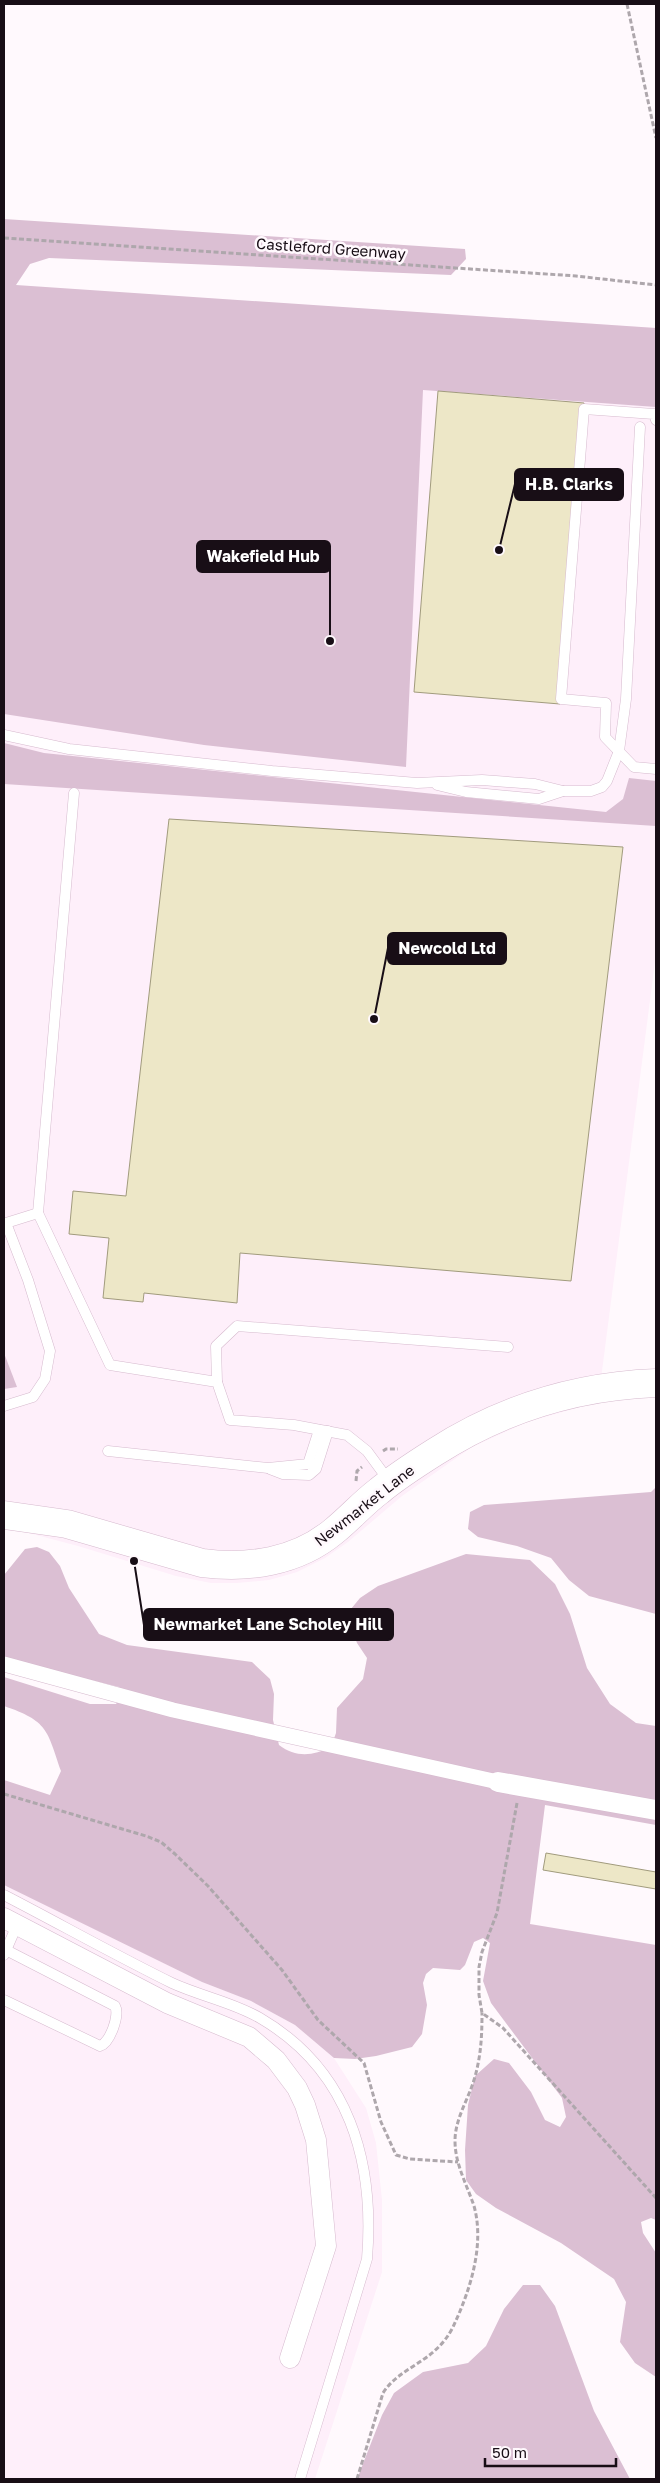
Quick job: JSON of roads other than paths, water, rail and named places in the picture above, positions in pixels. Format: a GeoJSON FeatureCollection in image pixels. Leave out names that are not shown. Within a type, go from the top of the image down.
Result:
{"type":"FeatureCollection","features":[{"type":"Feature","properties":{"kind":"main road","name":"Newmarket Lane"},"geometry":{"type":"LineString","coordinates":[[4,1515],[67,1524],[202,1563],[245,1565],[276,1560],[314,1545],[333,1532],[390,1482],[466,1433],[529,1406],[588,1389],[623,1384],[656,1383]]}},
{"type":"Feature","properties":{"kind":"street"},"geometry":{"type":"LineString","coordinates":[[4,1664],[173,1710],[520,1787],[656,1810]]}},
{"type":"Feature","properties":{"kind":"street"},"geometry":{"type":"LineString","coordinates":[[10,1921],[167,2003],[249,2037],[276,2060],[288,2075],[305,2105],[316,2140],[326,2233],[324,2256],[290,2358]]}},
{"type":"Feature","properties":{"kind":"lane"},"geometry":{"type":"LineString","coordinates":[[656,420],[654,414],[584,409],[561,699],[606,703],[605,737],[634,767],[656,769]]}},
{"type":"Feature","properties":{"kind":"lane"},"geometry":{"type":"LineString","coordinates":[[431,784],[482,780],[535,784],[563,791],[591,791],[602,787],[614,766],[619,751],[626,698],[640,427]]}},
{"type":"Feature","properties":{"kind":"lane"},"geometry":{"type":"LineString","coordinates":[[4,735],[69,748],[272,771],[431,784],[466,792],[522,798],[539,799],[563,791]]}},
{"type":"Feature","properties":{"kind":"lane"},"geometry":{"type":"LineString","coordinates":[[74,793],[38,1213],[110,1365],[217,1382]]}},
{"type":"Feature","properties":{"kind":"lane"},"geometry":{"type":"LineString","coordinates":[[4,1406],[33,1397],[45,1379],[50,1351],[28,1280],[6,1223],[38,1213]]}},
{"type":"Feature","properties":{"kind":"lane"},"geometry":{"type":"LineString","coordinates":[[390,1482],[373,1459],[347,1435],[294,1425],[230,1420],[217,1382],[216,1346],[237,1326],[508,1347]]}},
{"type":"Feature","properties":{"kind":"lane"},"geometry":{"type":"LineString","coordinates":[[108,1451],[268,1468],[308,1464],[324,1430]]}},
{"type":"Feature","properties":{"kind":"lane"},"geometry":{"type":"LineString","coordinates":[[4,1895],[171,1982],[258,2017],[292,2040],[308,2055],[324,2075],[347,2114],[356,2134],[363,2164],[368,2230],[368,2259],[300,2479]]}},
{"type":"Feature","properties":{"kind":"lane"},"geometry":{"type":"LineString","coordinates":[[4,2000],[100,2046],[106,2043],[117,2011],[115,2006],[5,1952],[10,1921]]}},
{"type":"Feature","properties":{"kind":"place","name":"H.B. Clarks"},"geometry":{"type":"Point","coordinates":[499,550]}},
{"type":"Feature","properties":{"kind":"place","name":"Wakefield Hub"},"geometry":{"type":"Point","coordinates":[330,641]}},
{"type":"Feature","properties":{"kind":"place","name":"Newcold Ltd"},"geometry":{"type":"Point","coordinates":[374,1019]}},
{"type":"Feature","properties":{"kind":"place","name":"Newmarket Lane Scholey Hill"},"geometry":{"type":"Point","coordinates":[134,1561]}}]}
